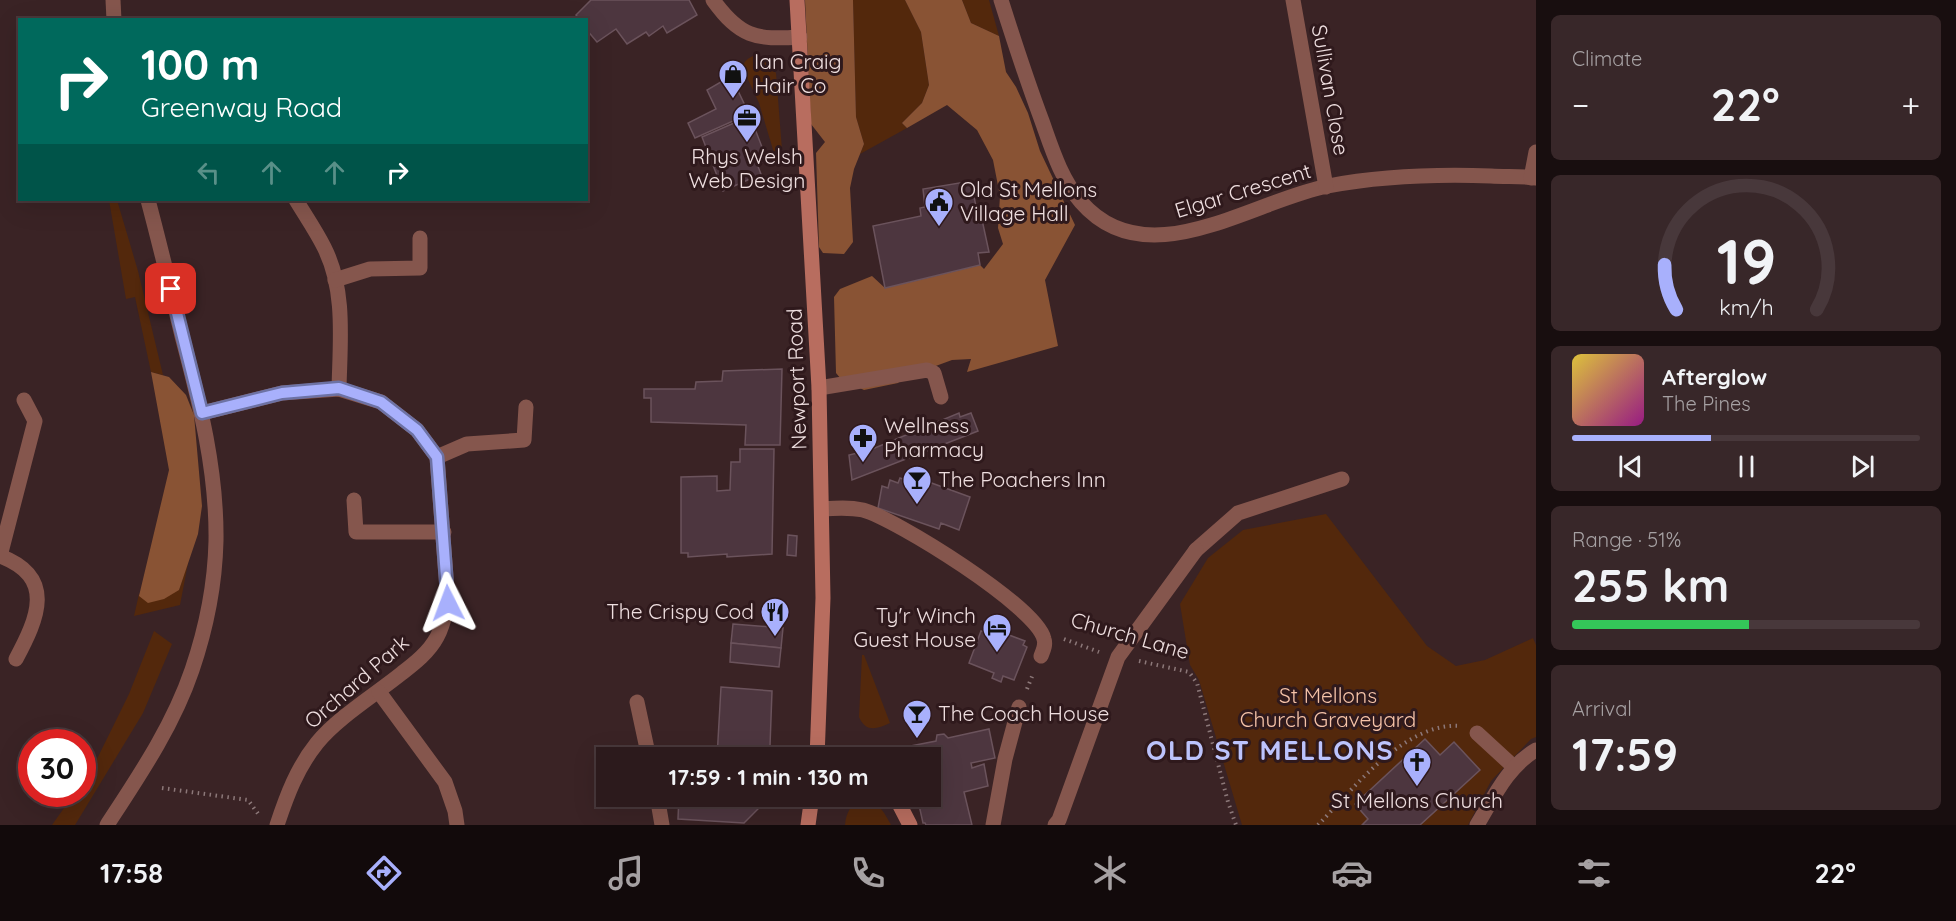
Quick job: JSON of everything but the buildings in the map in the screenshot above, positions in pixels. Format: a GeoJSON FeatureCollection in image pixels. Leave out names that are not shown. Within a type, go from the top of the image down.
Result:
{"type":"FeatureCollection","features":[{"type":"Feature","properties":{"kind":"main road","name":"Newport Road"},"geometry":{"type":"LineString","coordinates":[[797,0],[819,388],[822,631],[817,747]]}},
{"type":"Feature","properties":{"kind":"main road"},"geometry":{"type":"LineString","coordinates":[[808,825],[810,807]]}},
{"type":"Feature","properties":{"kind":"main road"},"geometry":{"type":"LineString","coordinates":[[901,807],[910,825]]}},
{"type":"Feature","properties":{"kind":"street"},"geometry":{"type":"LineString","coordinates":[[113,0],[114,18]]}},
{"type":"Feature","properties":{"kind":"street"},"geometry":{"type":"LineString","coordinates":[[713,0],[730,22],[749,33],[764,38],[800,38]]}},
{"type":"Feature","properties":{"kind":"street","name":"Elgar Crescent"},"geometry":{"type":"LineString","coordinates":[[1001,0],[1058,165],[1082,204],[1102,220],[1121,230],[1148,236],[1174,235],[1210,226],[1326,187],[1382,178],[1451,174],[1533,178]]}},
{"type":"Feature","properties":{"kind":"street","name":"Sullivan Close"},"geometry":{"type":"LineString","coordinates":[[1293,0],[1326,187]]}},
{"type":"Feature","properties":{"kind":"street"},"geometry":{"type":"LineString","coordinates":[[1533,178],[1536,152]]}},
{"type":"Feature","properties":{"kind":"street"},"geometry":{"type":"LineString","coordinates":[[107,825],[150,756],[191,672],[204,628],[212,586],[216,542],[212,473],[202,413],[148,201]]}},
{"type":"Feature","properties":{"kind":"street"},"geometry":{"type":"LineString","coordinates":[[297,201],[325,249],[335,280],[340,307],[339,388]]}},
{"type":"Feature","properties":{"kind":"street"},"geometry":{"type":"LineString","coordinates":[[335,280],[370,269],[420,268],[420,238]]}},
{"type":"Feature","properties":{"kind":"street"},"geometry":{"type":"LineString","coordinates":[[819,388],[927,370],[934,373],[941,397]]}},
{"type":"Feature","properties":{"kind":"street"},"geometry":{"type":"LineString","coordinates":[[202,413],[282,393],[339,388],[381,402],[417,430],[437,457],[466,444],[525,440],[526,407]]}},
{"type":"Feature","properties":{"kind":"street"},"geometry":{"type":"LineString","coordinates":[[16,659],[32,628],[38,607],[37,587],[26,571],[14,561],[0,556],[34,421],[24,400]]}},
{"type":"Feature","properties":{"kind":"street","name":"Orchard Park"},"geometry":{"type":"LineString","coordinates":[[277,825],[288,790],[317,742],[421,658],[436,639],[443,623],[448,603],[437,457]]}},
{"type":"Feature","properties":{"kind":"street"},"geometry":{"type":"LineString","coordinates":[[1055,825],[1059,820],[1118,657],[1196,550],[1238,513],[1342,479]]}},
{"type":"Feature","properties":{"kind":"street"},"geometry":{"type":"LineString","coordinates":[[354,500],[356,532],[444,532]]}},
{"type":"Feature","properties":{"kind":"street","name":"Church Lane"},"geometry":{"type":"LineString","coordinates":[[822,509],[844,507],[864,510],[880,516],[951,558],[1028,616],[1044,638],[1045,646],[1041,656]]}},
{"type":"Feature","properties":{"kind":"street"},"geometry":{"type":"LineString","coordinates":[[379,692],[445,782],[455,811],[457,825]]}},
{"type":"Feature","properties":{"kind":"street"},"geometry":{"type":"LineString","coordinates":[[637,702],[647,747]]}},
{"type":"Feature","properties":{"kind":"street"},"geometry":{"type":"LineString","coordinates":[[993,825],[1005,759],[1019,707]]}},
{"type":"Feature","properties":{"kind":"street"},"geometry":{"type":"LineString","coordinates":[[1477,733],[1514,767]]}},
{"type":"Feature","properties":{"kind":"street"},"geometry":{"type":"LineString","coordinates":[[1477,825],[1514,767],[1536,750]]}},
{"type":"Feature","properties":{"kind":"street"},"geometry":{"type":"LineString","coordinates":[[659,807],[662,825]]}},
{"type":"Feature","properties":{"kind":"path","name":"Church Lane"},"geometry":{"type":"LineString","coordinates":[[1044,638],[1059,637],[1101,653],[1189,672],[1197,682],[1236,825]]}},
{"type":"Feature","properties":{"kind":"path"},"geometry":{"type":"LineString","coordinates":[[1019,707],[1041,656]]}},
{"type":"Feature","properties":{"kind":"path"},"geometry":{"type":"LineString","coordinates":[[1318,825],[1367,774],[1409,740],[1448,725],[1462,726],[1477,733]]}},
{"type":"Feature","properties":{"kind":"path"},"geometry":{"type":"LineString","coordinates":[[162,788],[248,800],[260,816]]}},
{"type":"Feature","properties":{"kind":"green space"},"geometry":{"type":"Polygon","coordinates":[[[853,0],[905,0],[921,32],[929,85],[922,103],[902,123],[907,128],[860,154],[864,144],[856,117],[853,0]]]}},
{"type":"Feature","properties":{"kind":"green space"},"geometry":{"type":"Polygon","coordinates":[[[962,0],[989,0],[999,36],[971,23],[962,0]]]}},
{"type":"Feature","properties":{"kind":"green space"},"geometry":{"type":"Polygon","coordinates":[[[753,56],[767,62],[776,73],[782,150],[777,154],[774,153],[759,103],[743,69],[746,61],[753,56]]]}},
{"type":"Feature","properties":{"kind":"green space"},"geometry":{"type":"Polygon","coordinates":[[[109,201],[117,201],[138,271],[163,375],[151,372],[135,297],[126,299],[109,201]]]}},
{"type":"Feature","properties":{"kind":"green space","name":"St Mellons Church Graveyard"},"geometry":{"type":"Polygon","coordinates":[[[1326,514],[1427,646],[1456,666],[1485,660],[1533,638],[1536,645],[1536,737],[1531,739],[1491,781],[1468,825],[1242,825],[1199,680],[1190,665],[1180,604],[1208,558],[1243,530],[1326,514]]]}},
{"type":"Feature","properties":{"kind":"green space"},"geometry":{"type":"Polygon","coordinates":[[[189,558],[180,605],[134,616],[139,594],[179,590],[189,558]]]}},
{"type":"Feature","properties":{"kind":"green space"},"geometry":{"type":"Polygon","coordinates":[[[154,631],[172,644],[143,713],[96,790],[96,761],[129,694],[154,631]]]}},
{"type":"Feature","properties":{"kind":"green space"},"geometry":{"type":"Polygon","coordinates":[[[862,655],[864,655],[890,723],[876,728],[868,728],[859,717],[862,655]]]}},
{"type":"Feature","properties":{"kind":"green space"},"geometry":{"type":"Polygon","coordinates":[[[65,807],[86,807],[75,825],[52,825],[65,807]]]}},
{"type":"Feature","properties":{"kind":"green space"},"geometry":{"type":"Polygon","coordinates":[[[852,807],[879,807],[891,825],[845,825],[852,807]]]}},
{"type":"Feature","properties":{"kind":"shaded area"},"geometry":{"type":"Polygon","coordinates":[[[805,0],[853,0],[856,117],[864,144],[854,169],[850,188],[853,242],[844,254],[823,253],[819,247],[816,153],[825,142],[811,124],[805,0]]]}},
{"type":"Feature","properties":{"kind":"shaded area"},"geometry":{"type":"Polygon","coordinates":[[[905,0],[962,0],[971,23],[999,36],[1006,72],[1028,113],[1040,151],[1075,225],[1045,280],[1058,346],[967,372],[971,359],[952,360],[933,367],[912,367],[898,383],[864,390],[841,379],[836,373],[834,297],[840,289],[872,276],[885,288],[980,265],[984,269],[1003,244],[998,228],[1000,196],[993,160],[977,130],[947,105],[907,128],[902,123],[922,103],[929,85],[921,32],[905,0]]]}},
{"type":"Feature","properties":{"kind":"shaded area"},"geometry":{"type":"Polygon","coordinates":[[[151,372],[169,377],[186,395],[194,415],[202,506],[198,534],[179,590],[164,599],[148,603],[139,596],[169,470],[151,372]]]}},
{"type":"Feature","properties":{"kind":"place","name":"Ian Craig Hair Co"},"geometry":{"type":"Point","coordinates":[733,100]}},
{"type":"Feature","properties":{"kind":"place","name":"Rhys Welsh Web Design"},"geometry":{"type":"Point","coordinates":[747,144]}},
{"type":"Feature","properties":{"kind":"place","name":"Old St Mellons Village Hall"},"geometry":{"type":"Point","coordinates":[939,228]}},
{"type":"Feature","properties":{"kind":"place","name":"Wellness Pharmacy"},"geometry":{"type":"Point","coordinates":[863,464]}},
{"type":"Feature","properties":{"kind":"place","name":"The Poachers Inn"},"geometry":{"type":"Point","coordinates":[917,506]}},
{"type":"Feature","properties":{"kind":"place","name":"The Crispy Cod"},"geometry":{"type":"Point","coordinates":[775,638]}},
{"type":"Feature","properties":{"kind":"place","name":"Ty'r Winch Guest House"},"geometry":{"type":"Point","coordinates":[997,654]}},
{"type":"Feature","properties":{"kind":"place","name":"The Coach House"},"geometry":{"type":"Point","coordinates":[917,740]}},
{"type":"Feature","properties":{"kind":"place","name":"St Mellons Church"},"geometry":{"type":"Point","coordinates":[1417,788]}},
{"type":"Feature","properties":{"kind":"district","name":"OLD ST MELLONS"},"geometry":{"type":"Point","coordinates":[1270,751]}},
{"type":"Feature","properties":{"kind":"route"},"geometry":{"type":"LineString","coordinates":[[171,289],[202,413],[282,393],[339,388],[381,402],[417,430],[437,457],[448,603]]}}]}
